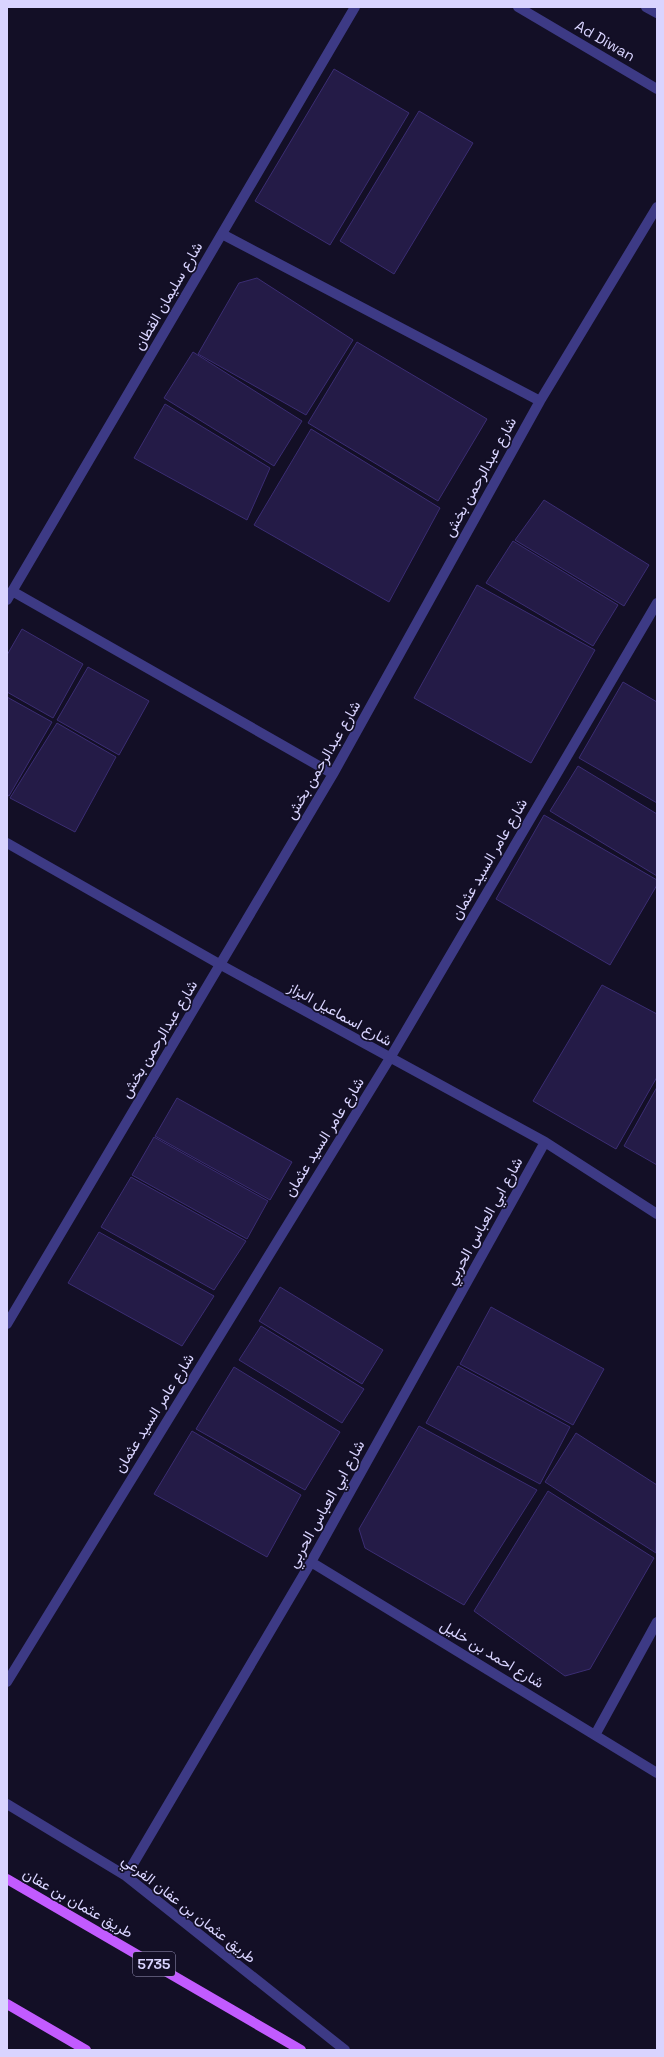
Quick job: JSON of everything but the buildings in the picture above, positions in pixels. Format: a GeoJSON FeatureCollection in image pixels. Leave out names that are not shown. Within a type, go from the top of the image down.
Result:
{"type":"FeatureCollection","features":[{"type":"Feature","properties":{"kind":"main road","name":"طريق عثمان بن عفان"},"geometry":{"type":"LineString","coordinates":[[7,1879],[301,2050]]}},
{"type":"Feature","properties":{"kind":"main road"},"geometry":{"type":"LineString","coordinates":[[7,2004],[86,2050]]}},
{"type":"Feature","properties":{"kind":"street","name":"شارع سليمان القطان"},"geometry":{"type":"LineString","coordinates":[[7,600],[355,7]]}},
{"type":"Feature","properties":{"kind":"street","name":"Ad Diwan"},"geometry":{"type":"LineString","coordinates":[[518,7],[657,89]]}},
{"type":"Feature","properties":{"kind":"street"},"geometry":{"type":"LineString","coordinates":[[646,7],[657,13]]}},
{"type":"Feature","properties":{"kind":"street","name":"شارع عبدالرحمن بخش"},"geometry":{"type":"LineString","coordinates":[[7,1324],[334,774],[540,401],[657,207]]}},
{"type":"Feature","properties":{"kind":"street"},"geometry":{"type":"LineString","coordinates":[[222,234],[540,401]]}},
{"type":"Feature","properties":{"kind":"street"},"geometry":{"type":"LineString","coordinates":[[12,591],[334,774]]}},
{"type":"Feature","properties":{"kind":"street","name":"شارع عامر السيد عثمان"},"geometry":{"type":"LineString","coordinates":[[7,1682],[390,1058],[657,603]]}},
{"type":"Feature","properties":{"kind":"street","name":"شارع اسماعيل البزاز"},"geometry":{"type":"LineString","coordinates":[[7,843],[221,965],[545,1142],[657,1214]]}},
{"type":"Feature","properties":{"kind":"street","name":"شارع ابي العباس الحربي"},"geometry":{"type":"LineString","coordinates":[[126,1876],[311,1562],[545,1142]]}},
{"type":"Feature","properties":{"kind":"street","name":"شارع احمد بن خليل"},"geometry":{"type":"LineString","coordinates":[[311,1562],[657,1773]]}},
{"type":"Feature","properties":{"kind":"street"},"geometry":{"type":"LineString","coordinates":[[595,1735],[657,1622]]}},
{"type":"Feature","properties":{"kind":"street","name":"طريق عثمان بن عفان الفرعي"},"geometry":{"type":"LineString","coordinates":[[7,1804],[126,1876],[345,2050]]}}]}
